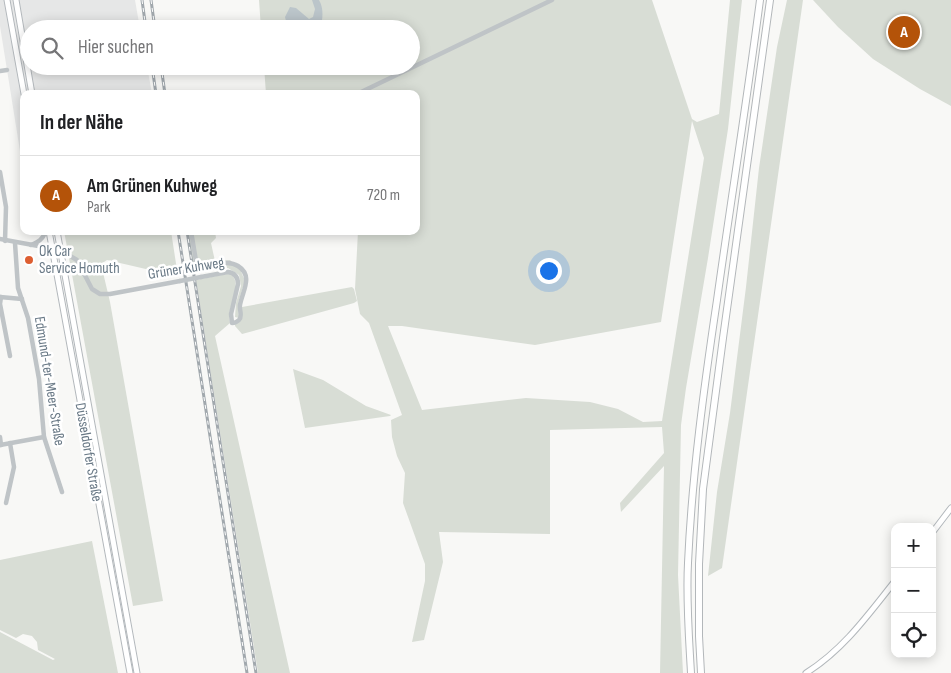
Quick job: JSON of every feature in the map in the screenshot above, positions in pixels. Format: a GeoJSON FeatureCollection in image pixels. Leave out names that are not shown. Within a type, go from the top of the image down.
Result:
{"type":"FeatureCollection","features":[{"type":"Feature","properties":{"kind":"highway"},"geometry":{"type":"LineString","coordinates":[[691,673],[688,565],[699,427],[760,0]]}},
{"type":"Feature","properties":{"kind":"highway"},"geometry":{"type":"LineString","coordinates":[[701,673],[699,564],[703,489],[770,0]]}},
{"type":"Feature","properties":{"kind":"main road"},"geometry":{"type":"LineString","coordinates":[[7,0],[20,72]]}},
{"type":"Feature","properties":{"kind":"main road"},"geometry":{"type":"LineString","coordinates":[[16,0],[20,24]]}},
{"type":"Feature","properties":{"kind":"main road"},"geometry":{"type":"LineString","coordinates":[[21,75],[23,90]]}},
{"type":"Feature","properties":{"kind":"main road"},"geometry":{"type":"LineString","coordinates":[[29,75],[31,90]]}},
{"type":"Feature","properties":{"kind":"main road","name":"Düsseldorfer Straße"},"geometry":{"type":"LineString","coordinates":[[48,235],[130,673]]}},
{"type":"Feature","properties":{"kind":"main road","name":"Düsseldorfer Straße"},"geometry":{"type":"LineString","coordinates":[[58,235],[137,673]]}},
{"type":"Feature","properties":{"kind":"main road"},"geometry":{"type":"LineString","coordinates":[[936,528],[951,508]]}},
{"type":"Feature","properties":{"kind":"main road"},"geometry":{"type":"LineString","coordinates":[[806,673],[830,656],[845,642],[891,586]]}},
{"type":"Feature","properties":{"kind":"street"},"geometry":{"type":"LineString","coordinates":[[420,64],[552,0]]}},
{"type":"Feature","properties":{"kind":"street"},"geometry":{"type":"LineString","coordinates":[[0,71],[7,70]]}},
{"type":"Feature","properties":{"kind":"street"},"geometry":{"type":"LineString","coordinates":[[366,90],[397,75]]}},
{"type":"Feature","properties":{"kind":"street"},"geometry":{"type":"LineString","coordinates":[[0,174],[6,207],[3,240],[60,250]]}},
{"type":"Feature","properties":{"kind":"street"},"geometry":{"type":"LineString","coordinates":[[29,245],[38,242],[45,235]]}},
{"type":"Feature","properties":{"kind":"street","name":"Grüner Kuhweg"},"geometry":{"type":"LineString","coordinates":[[60,250],[77,260],[92,289],[100,294],[110,294],[228,272],[232,273],[238,279],[238,284],[231,318],[232,323],[238,321],[241,316],[240,305],[246,285],[243,271],[238,266],[232,264],[200,265],[196,261],[192,235]]}},
{"type":"Feature","properties":{"kind":"street","name":"Edmund-ter-Meer-Straße"},"geometry":{"type":"LineString","coordinates":[[15,243],[18,288],[28,318],[39,379],[44,437],[62,492]]}},
{"type":"Feature","properties":{"kind":"street"},"geometry":{"type":"LineString","coordinates":[[10,356],[0,297],[22,299]]}},
{"type":"Feature","properties":{"kind":"street"},"geometry":{"type":"LineString","coordinates":[[0,437],[1,445],[44,437]]}},
{"type":"Feature","properties":{"kind":"street"},"geometry":{"type":"LineString","coordinates":[[6,503],[14,467],[10,443]]}},
{"type":"Feature","properties":{"kind":"shaded area"},"geometry":{"type":"Polygon","coordinates":[[[0,0],[135,0],[138,20],[20,20],[20,75],[149,75],[151,90],[20,90],[20,151],[0,26],[0,0]]]}},
{"type":"Feature","properties":{"kind":"shaded area"},"geometry":{"type":"Polygon","coordinates":[[[259,0],[652,0],[692,119],[697,122],[719,114],[730,0],[742,0],[728,129],[681,425],[678,575],[683,673],[660,673],[664,466],[621,512],[620,503],[664,453],[662,427],[550,430],[550,534],[439,532],[443,562],[424,640],[412,642],[425,581],[425,564],[403,503],[405,473],[397,456],[392,437],[391,420],[402,415],[369,323],[360,314],[355,289],[358,235],[420,235],[420,90],[266,90],[265,75],[420,75],[420,20],[260,20],[259,0]],[[692,121],[661,322],[535,345],[402,326],[388,326],[422,410],[526,398],[590,402],[618,409],[643,422],[662,421],[704,158],[692,121]]]}},
{"type":"Feature","properties":{"kind":"shaded area"},"geometry":{"type":"Polygon","coordinates":[[[312,0],[319,0],[322,7],[322,20],[286,20],[285,17],[290,7],[296,8],[309,19],[313,17],[315,9],[312,0]]]}},
{"type":"Feature","properties":{"kind":"shaded area"},"geometry":{"type":"Polygon","coordinates":[[[787,0],[803,0],[722,568],[708,576],[717,492],[730,413],[746,287],[759,168],[777,47],[787,0]]]}},
{"type":"Feature","properties":{"kind":"shaded area"},"geometry":{"type":"Polygon","coordinates":[[[813,0],[951,0],[951,106],[873,59],[838,27],[813,0]]]}},
{"type":"Feature","properties":{"kind":"shaded area"},"geometry":{"type":"Polygon","coordinates":[[[65,235],[172,235],[177,270],[163,273],[107,260],[101,264],[110,302],[163,601],[133,606],[65,235]]]}},
{"type":"Feature","properties":{"kind":"shaded area"},"geometry":{"type":"Polygon","coordinates":[[[188,235],[216,235],[216,238],[211,243],[215,261],[230,260],[240,269],[245,281],[238,303],[239,318],[235,317],[236,303],[241,286],[239,275],[228,268],[194,273],[188,235]]]}},
{"type":"Feature","properties":{"kind":"shaded area"},"geometry":{"type":"Polygon","coordinates":[[[232,274],[236,284],[229,315],[230,323],[215,336],[290,673],[258,673],[196,280],[232,274]]]}},
{"type":"Feature","properties":{"kind":"shaded area"},"geometry":{"type":"Polygon","coordinates":[[[352,287],[357,301],[354,303],[242,334],[235,326],[239,322],[242,307],[352,287]]]}},
{"type":"Feature","properties":{"kind":"shaded area"},"geometry":{"type":"Polygon","coordinates":[[[293,369],[323,380],[366,406],[391,415],[305,428],[293,369]]]}},
{"type":"Feature","properties":{"kind":"shaded area"},"geometry":{"type":"Polygon","coordinates":[[[92,541],[118,673],[0,673],[0,632],[53,660],[55,659],[38,650],[37,642],[32,636],[23,634],[16,638],[0,630],[0,560],[92,541]]]}},
{"type":"Feature","properties":{"kind":"railway"},"geometry":{"type":"LineString","coordinates":[[142,0],[145,20]]}},
{"type":"Feature","properties":{"kind":"railway"},"geometry":{"type":"LineString","coordinates":[[151,0],[154,20]]}},
{"type":"Feature","properties":{"kind":"railway"},"geometry":{"type":"LineString","coordinates":[[153,75],[155,90]]}},
{"type":"Feature","properties":{"kind":"railway"},"geometry":{"type":"LineString","coordinates":[[162,75],[164,90]]}},
{"type":"Feature","properties":{"kind":"railway"},"geometry":{"type":"LineString","coordinates":[[179,235],[247,673]]}},
{"type":"Feature","properties":{"kind":"railway"},"geometry":{"type":"LineString","coordinates":[[188,235],[256,673]]}},
{"type":"Feature","properties":{"kind":"place","name":"Am Grünen Kuhweg"},"geometry":{"type":"Point","coordinates":[904,32]}},
{"type":"Feature","properties":{"kind":"place","name":"Ok Car Service Homuth"},"geometry":{"type":"Point","coordinates":[29,260]}}]}
